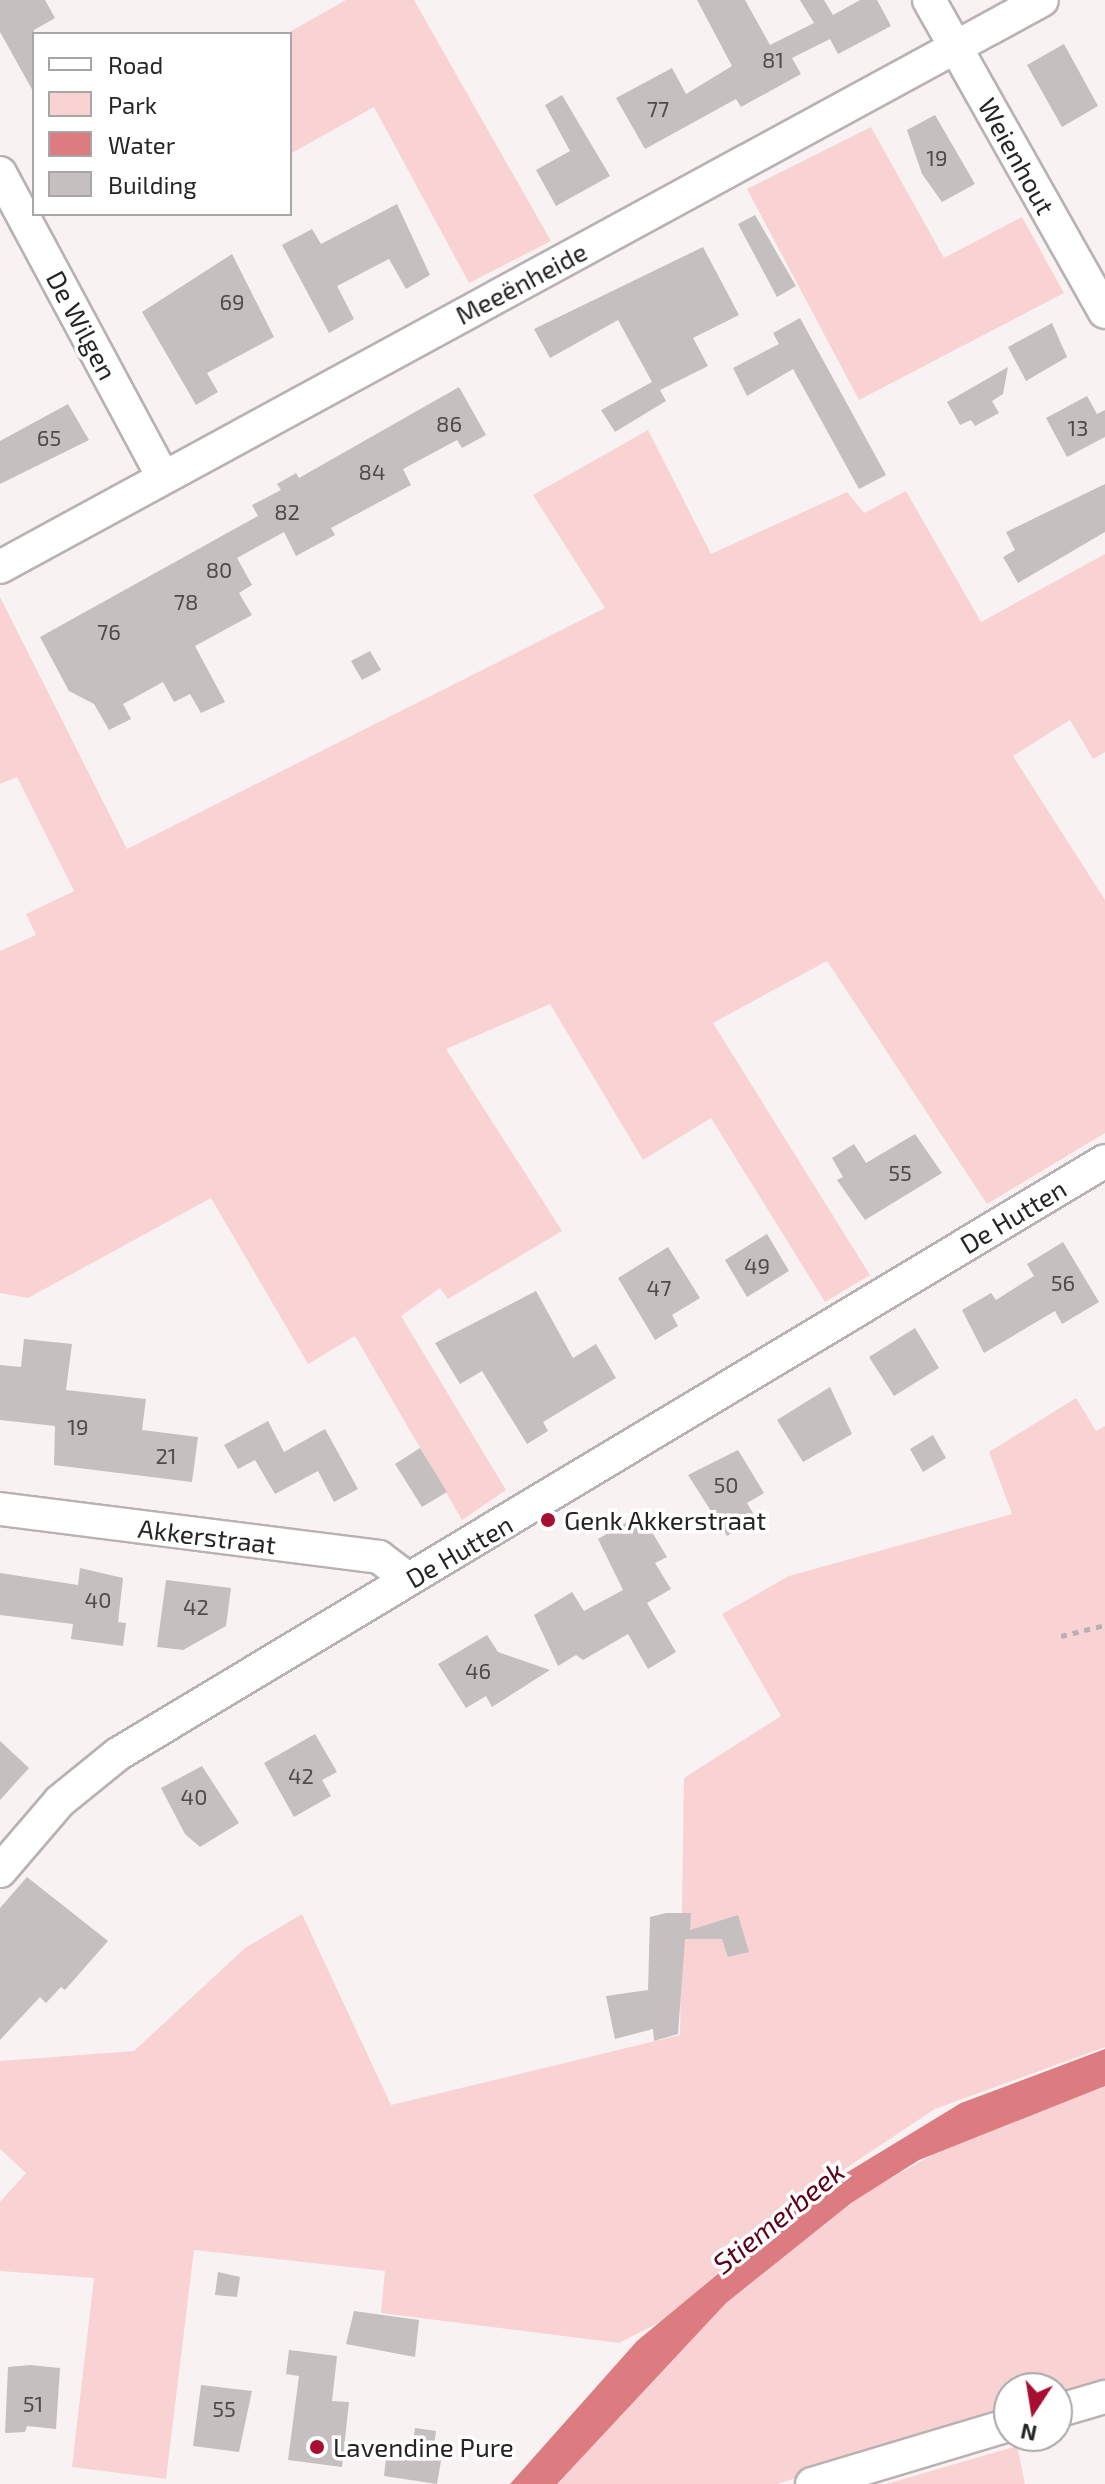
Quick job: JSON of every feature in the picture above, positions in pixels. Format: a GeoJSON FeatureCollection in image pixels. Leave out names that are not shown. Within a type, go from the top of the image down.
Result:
{"type":"FeatureCollection","features":[{"type":"Feature","properties":{"kind":"street","name":"Weienhout"},"geometry":{"type":"LineString","coordinates":[[929,0],[1105,312]]}},
{"type":"Feature","properties":{"kind":"street","name":"Meeënheide"},"geometry":{"type":"LineString","coordinates":[[0,567],[1042,0]]}},
{"type":"Feature","properties":{"kind":"street","name":"De Wilgen"},"geometry":{"type":"LineString","coordinates":[[0,173],[163,477]]}},
{"type":"Feature","properties":{"kind":"street","name":"De Hutten"},"geometry":{"type":"LineString","coordinates":[[0,1871],[60,1801],[118,1754],[1105,1161]]}},
{"type":"Feature","properties":{"kind":"street","name":"Akkerstraat"},"geometry":{"type":"LineString","coordinates":[[0,1509],[379,1557],[408,1579]]}},
{"type":"Feature","properties":{"kind":"street"},"geometry":{"type":"LineString","coordinates":[[1073,2406],[1105,2397]]}},
{"type":"Feature","properties":{"kind":"street"},"geometry":{"type":"LineString","coordinates":[[812,2484],[993,2430]]}},
{"type":"Feature","properties":{"kind":"path"},"geometry":{"type":"LineString","coordinates":[[1061,1636],[1105,1625]]}},
{"type":"Feature","properties":{"kind":"green space"},"geometry":{"type":"Polygon","coordinates":[[[346,0],[414,0],[551,241],[469,283],[374,107],[292,153],[292,32],[290,32],[346,0]]]}},
{"type":"Feature","properties":{"kind":"green space"},"geometry":{"type":"Polygon","coordinates":[[[871,127],[944,258],[1022,217],[1064,293],[859,400],[747,189],[871,127]]]}},
{"type":"Feature","properties":{"kind":"green space"},"geometry":{"type":"Polygon","coordinates":[[[648,430],[711,554],[847,492],[864,513],[906,491],[981,622],[1105,554],[1105,752],[1093,759],[1070,720],[1013,756],[1105,900],[1105,1133],[987,1204],[827,961],[713,1023],[870,1275],[825,1302],[711,1118],[643,1160],[550,1004],[446,1049],[562,1231],[448,1299],[440,1288],[401,1316],[506,1490],[462,1520],[355,1336],[308,1364],[211,1198],[28,1298],[0,1293],[0,951],[36,935],[26,914],[74,891],[17,777],[0,784],[0,597],[127,849],[605,608],[533,495],[648,430]]]}},
{"type":"Feature","properties":{"kind":"green space"},"geometry":{"type":"Polygon","coordinates":[[[1076,1398],[1096,1431],[1105,1426],[1105,2047],[935,2109],[819,2186],[664,2320],[619,2343],[381,2313],[385,2271],[194,2250],[166,2479],[72,2467],[94,2278],[0,2271],[0,2202],[26,2173],[0,2149],[0,2061],[134,2051],[245,1948],[302,1914],[391,2105],[680,2035],[684,1778],[781,1716],[722,1614],[789,1576],[1012,1514],[989,1452],[1076,1398]]]}},
{"type":"Feature","properties":{"kind":"green space"},"geometry":{"type":"Polygon","coordinates":[[[1105,2080],[1105,2385],[1073,2394],[1073,2372],[993,2372],[993,2417],[777,2484],[554,2484],[622,2394],[822,2217],[932,2155],[1105,2080]]]}},
{"type":"Feature","properties":{"kind":"green space"},"geometry":{"type":"Polygon","coordinates":[[[996,2452],[1018,2452],[1025,2484],[886,2484],[996,2452]]]}},
{"type":"Feature","properties":{"kind":"water"},"geometry":{"type":"Polygon","coordinates":[[[1105,2049],[1105,2086],[919,2160],[851,2203],[726,2303],[557,2484],[510,2484],[637,2341],[823,2187],[961,2103],[1105,2049]]]}},
{"type":"Feature","properties":{"kind":"building"},"geometry":{"type":"Polygon","coordinates":[[[0,0],[45,0],[55,18],[32,32],[32,89],[0,32],[0,0]]]}},
{"type":"Feature","properties":{"kind":"building"},"geometry":{"type":"Polygon","coordinates":[[[697,0],[745,0],[770,45],[814,23],[800,0],[824,0],[833,15],[860,0],[877,0],[891,26],[838,54],[830,39],[792,58],[801,74],[741,107],[736,99],[645,149],[616,98],[672,68],[686,94],[732,66],[697,0]]]}},
{"type":"Feature","properties":{"kind":"building"},"geometry":{"type":"Polygon","coordinates":[[[1064,44],[1098,106],[1062,127],[1027,65],[1064,44]]]}},
{"type":"Feature","properties":{"kind":"building"},"geometry":{"type":"Polygon","coordinates":[[[562,95],[610,176],[556,206],[536,170],[570,151],[545,105],[562,95]]]}},
{"type":"Feature","properties":{"kind":"building"},"geometry":{"type":"Polygon","coordinates":[[[935,115],[975,184],[942,202],[922,174],[907,130],[935,115]]]}},
{"type":"Feature","properties":{"kind":"building"},"geometry":{"type":"Polygon","coordinates":[[[397,204],[430,275],[406,289],[389,259],[337,286],[354,319],[329,333],[282,245],[312,229],[321,244],[397,204]]]}},
{"type":"Feature","properties":{"kind":"building"},"geometry":{"type":"Polygon","coordinates":[[[755,215],[796,286],[777,297],[738,224],[755,215]]]}},
{"type":"Feature","properties":{"kind":"building"},"geometry":{"type":"Polygon","coordinates":[[[703,247],[739,315],[693,338],[708,366],[660,390],[666,401],[615,432],[601,410],[652,382],[618,320],[550,358],[534,329],[703,247]]]}},
{"type":"Feature","properties":{"kind":"building"},"geometry":{"type":"Polygon","coordinates":[[[232,254],[274,337],[207,373],[218,392],[196,405],[142,312],[232,254]]]}},
{"type":"Feature","properties":{"kind":"building"},"geometry":{"type":"Polygon","coordinates":[[[800,318],[886,475],[859,489],[793,369],[747,396],[733,368],[779,344],[773,333],[800,318]]]}},
{"type":"Feature","properties":{"kind":"building"},"geometry":{"type":"Polygon","coordinates":[[[1052,323],[1067,357],[1026,381],[1008,347],[1052,323]]]}},
{"type":"Feature","properties":{"kind":"building"},"geometry":{"type":"Polygon","coordinates":[[[1008,367],[1003,394],[992,401],[999,413],[975,426],[971,420],[960,425],[947,402],[1008,367]]]}},
{"type":"Feature","properties":{"kind":"building"},"geometry":{"type":"Polygon","coordinates":[[[459,387],[486,435],[462,448],[457,440],[403,469],[411,485],[331,528],[335,535],[296,556],[284,532],[237,558],[252,585],[239,593],[252,615],[195,646],[225,702],[201,713],[190,694],[174,702],[163,682],[123,704],[131,719],[109,730],[94,704],[69,691],[40,637],[258,516],[252,505],[281,490],[277,484],[296,473],[299,478],[459,387]]]}},
{"type":"Feature","properties":{"kind":"building"},"geometry":{"type":"Polygon","coordinates":[[[1087,396],[1097,414],[1105,410],[1105,437],[1067,457],[1046,418],[1087,396]]]}},
{"type":"Feature","properties":{"kind":"building"},"geometry":{"type":"Polygon","coordinates":[[[68,404],[89,440],[0,484],[0,441],[68,404]]]}},
{"type":"Feature","properties":{"kind":"building"},"geometry":{"type":"Polygon","coordinates":[[[1105,484],[1105,532],[1018,583],[1003,557],[1015,550],[1006,532],[1105,484]]]}},
{"type":"Feature","properties":{"kind":"building"},"geometry":{"type":"Polygon","coordinates":[[[370,651],[381,670],[362,680],[351,661],[370,651]]]}},
{"type":"Feature","properties":{"kind":"building"},"geometry":{"type":"Polygon","coordinates":[[[915,1134],[942,1173],[865,1220],[837,1180],[843,1177],[832,1158],[854,1144],[866,1163],[915,1134]]]}},
{"type":"Feature","properties":{"kind":"building"},"geometry":{"type":"Polygon","coordinates":[[[767,1234],[789,1271],[747,1297],[725,1260],[767,1234]]]}},
{"type":"Feature","properties":{"kind":"building"},"geometry":{"type":"Polygon","coordinates":[[[1063,1242],[1099,1302],[1062,1324],[1055,1311],[984,1353],[962,1310],[991,1293],[996,1300],[1034,1276],[1027,1264],[1063,1242]]]}},
{"type":"Feature","properties":{"kind":"building"},"geometry":{"type":"Polygon","coordinates":[[[668,1247],[700,1298],[672,1315],[678,1326],[655,1340],[618,1278],[668,1247]]]}},
{"type":"Feature","properties":{"kind":"building"},"geometry":{"type":"Polygon","coordinates":[[[536,1291],[573,1358],[596,1344],[616,1378],[543,1422],[548,1431],[527,1444],[482,1371],[460,1384],[435,1343],[536,1291]]]}},
{"type":"Feature","properties":{"kind":"building"},"geometry":{"type":"Polygon","coordinates":[[[915,1328],[939,1368],[894,1396],[869,1357],[915,1328]]]}},
{"type":"Feature","properties":{"kind":"building"},"geometry":{"type":"Polygon","coordinates":[[[24,1339],[72,1344],[66,1390],[146,1399],[142,1430],[198,1437],[192,1482],[54,1465],[55,1426],[0,1420],[0,1365],[21,1367],[24,1339]]]}},
{"type":"Feature","properties":{"kind":"building"},"geometry":{"type":"Polygon","coordinates":[[[830,1387],[852,1434],[803,1462],[777,1420],[830,1387]]]}},
{"type":"Feature","properties":{"kind":"building"},"geometry":{"type":"Polygon","coordinates":[[[268,1421],[284,1452],[325,1429],[358,1489],[334,1502],[318,1471],[275,1494],[255,1460],[238,1469],[224,1445],[268,1421]]]}},
{"type":"Feature","properties":{"kind":"building"},"geometry":{"type":"Polygon","coordinates":[[[933,1435],[946,1458],[923,1472],[910,1449],[933,1435]]]}},
{"type":"Feature","properties":{"kind":"building"},"geometry":{"type":"Polygon","coordinates":[[[420,1448],[447,1492],[422,1507],[395,1464],[420,1448]]]}},
{"type":"Feature","properties":{"kind":"building"},"geometry":{"type":"Polygon","coordinates":[[[738,1450],[764,1493],[747,1503],[756,1518],[727,1536],[688,1475],[738,1450]]]}},
{"type":"Feature","properties":{"kind":"building"},"geometry":{"type":"Polygon","coordinates":[[[641,1514],[667,1557],[655,1563],[671,1589],[647,1603],[676,1652],[648,1669],[628,1634],[583,1660],[576,1655],[558,1666],[534,1615],[572,1592],[584,1611],[623,1590],[598,1539],[641,1514]]]}},
{"type":"Feature","properties":{"kind":"building"},"geometry":{"type":"Polygon","coordinates":[[[80,1568],[123,1578],[118,1622],[126,1623],[123,1646],[71,1639],[73,1624],[0,1615],[0,1573],[78,1585],[80,1568]]]}},
{"type":"Feature","properties":{"kind":"building"},"geometry":{"type":"Polygon","coordinates":[[[166,1580],[231,1588],[226,1626],[183,1650],[157,1647],[166,1580]]]}},
{"type":"Feature","properties":{"kind":"building"},"geometry":{"type":"Polygon","coordinates":[[[487,1635],[498,1652],[550,1670],[492,1707],[486,1696],[466,1708],[438,1664],[487,1635]]]}},
{"type":"Feature","properties":{"kind":"building"},"geometry":{"type":"Polygon","coordinates":[[[315,1734],[337,1772],[322,1780],[331,1796],[294,1817],[264,1763],[315,1734]]]}},
{"type":"Feature","properties":{"kind":"building"},"geometry":{"type":"Polygon","coordinates":[[[0,1741],[29,1768],[0,1800],[0,1741]]]}},
{"type":"Feature","properties":{"kind":"building"},"geometry":{"type":"Polygon","coordinates":[[[202,1766],[239,1823],[200,1847],[185,1834],[161,1788],[202,1766]]]}},
{"type":"Feature","properties":{"kind":"building"},"geometry":{"type":"Polygon","coordinates":[[[27,1877],[108,1941],[65,1990],[61,1987],[46,2003],[40,1997],[0,2040],[0,1908],[27,1877]]]}},
{"type":"Feature","properties":{"kind":"building"},"geometry":{"type":"Polygon","coordinates":[[[666,1913],[691,1913],[690,1930],[738,1915],[749,1952],[728,1957],[722,1939],[685,1939],[678,2034],[654,2041],[653,2029],[615,2039],[606,1996],[648,1990],[650,1917],[666,1913]]]}},
{"type":"Feature","properties":{"kind":"building"},"geometry":{"type":"Polygon","coordinates":[[[218,2272],[240,2277],[237,2297],[215,2295],[218,2272]]]}},
{"type":"Feature","properties":{"kind":"building"},"geometry":{"type":"Polygon","coordinates":[[[354,2311],[419,2320],[415,2357],[346,2344],[354,2311]]]}},
{"type":"Feature","properties":{"kind":"building"},"geometry":{"type":"Polygon","coordinates":[[[289,2350],[337,2356],[332,2401],[349,2402],[342,2467],[288,2460],[299,2376],[286,2374],[289,2350]]]}},
{"type":"Feature","properties":{"kind":"building"},"geometry":{"type":"Polygon","coordinates":[[[30,2365],[60,2368],[56,2429],[27,2426],[25,2432],[5,2433],[8,2367],[30,2365]]]}},
{"type":"Feature","properties":{"kind":"building"},"geometry":{"type":"Polygon","coordinates":[[[201,2385],[252,2391],[239,2452],[193,2446],[201,2385]]]}},
{"type":"Feature","properties":{"kind":"building"},"geometry":{"type":"Polygon","coordinates":[[[415,2428],[436,2431],[433,2454],[442,2455],[437,2484],[384,2476],[387,2449],[412,2451],[415,2428]]]}},
{"type":"Feature","properties":{"kind":"place","name":"Genk Akkerstraat"},"geometry":{"type":"Point","coordinates":[548,1520]}},
{"type":"Feature","properties":{"kind":"place","name":"Lavendine Pure"},"geometry":{"type":"Point","coordinates":[317,2447]}},
{"type":"Feature","properties":{"kind":"water label","name":"Stiemerbeek"},"geometry":{"type":"Point","coordinates":[778,2217]}}]}
